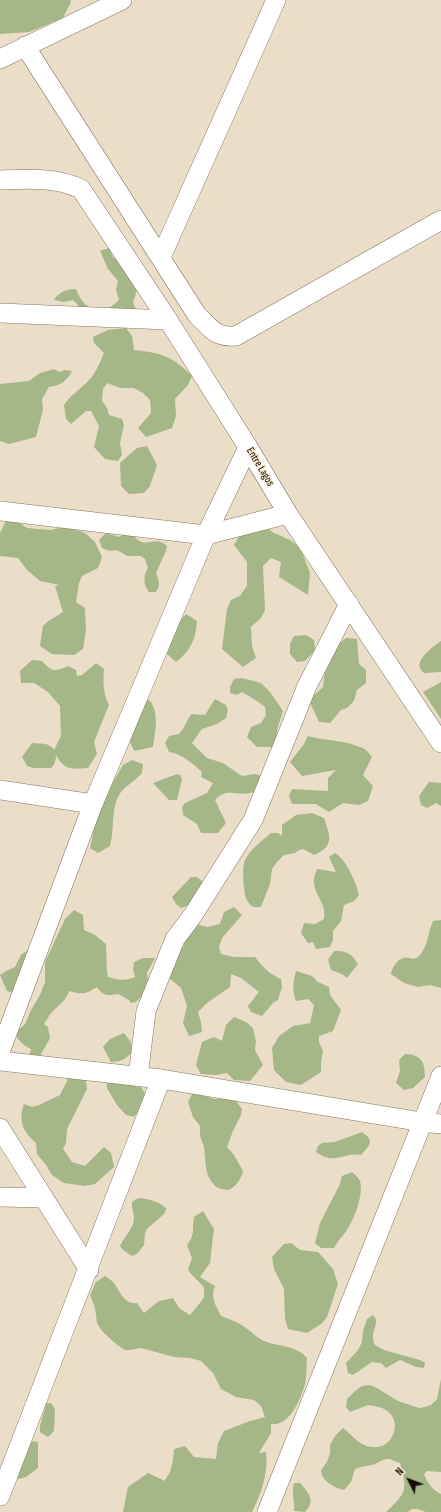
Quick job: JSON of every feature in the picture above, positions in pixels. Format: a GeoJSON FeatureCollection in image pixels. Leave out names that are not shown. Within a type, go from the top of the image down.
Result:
{"type":"FeatureCollection","features":[{"type":"Feature","properties":{"kind":"street"},"geometry":{"type":"LineString","coordinates":[[0,59],[122,0]]}},
{"type":"Feature","properties":{"kind":"street"},"geometry":{"type":"LineString","coordinates":[[161,257],[276,0]]}},
{"type":"Feature","properties":{"kind":"street"},"geometry":{"type":"LineString","coordinates":[[25,46],[197,315],[216,333],[226,337],[236,336],[441,220]]}},
{"type":"Feature","properties":{"kind":"street","name":"Entre Lagos"},"geometry":{"type":"LineString","coordinates":[[0,180],[53,180],[68,182],[81,189],[168,320],[248,447],[288,514],[441,743]]}},
{"type":"Feature","properties":{"kind":"street"},"geometry":{"type":"LineString","coordinates":[[0,313],[168,320]]}},
{"type":"Feature","properties":{"kind":"street"},"geometry":{"type":"LineString","coordinates":[[0,1052],[93,804],[206,535],[248,447]]}},
{"type":"Feature","properties":{"kind":"street"},"geometry":{"type":"LineString","coordinates":[[0,511],[206,535],[288,514]]}},
{"type":"Feature","properties":{"kind":"street"},"geometry":{"type":"LineString","coordinates":[[138,1076],[146,1010],[175,939],[253,820],[307,686],[349,604]]}},
{"type":"Feature","properties":{"kind":"street"},"geometry":{"type":"LineString","coordinates":[[0,790],[93,804]]}},
{"type":"Feature","properties":{"kind":"street"},"geometry":{"type":"LineString","coordinates":[[0,1061],[162,1079],[441,1124]]}},
{"type":"Feature","properties":{"kind":"street"},"geometry":{"type":"LineString","coordinates":[[267,1512],[441,1076]]}},
{"type":"Feature","properties":{"kind":"street"},"geometry":{"type":"LineString","coordinates":[[0,1496],[162,1079]]}},
{"type":"Feature","properties":{"kind":"street"},"geometry":{"type":"LineString","coordinates":[[0,1128],[89,1270]]}},
{"type":"Feature","properties":{"kind":"street"},"geometry":{"type":"LineString","coordinates":[[0,1196],[43,1198]]}},
{"type":"Feature","properties":{"kind":"green space"},"geometry":{"type":"Polygon","coordinates":[[[0,0],[70,0],[71,2],[63,18],[29,32],[0,34],[0,0]]]}},
{"type":"Feature","properties":{"kind":"green space"},"geometry":{"type":"Polygon","coordinates":[[[109,248],[113,257],[126,267],[135,282],[137,290],[133,302],[137,312],[80,310],[78,305],[73,300],[64,302],[54,300],[58,295],[64,292],[76,289],[84,303],[96,310],[111,307],[119,300],[116,290],[118,281],[108,269],[100,251],[109,248]]]}},
{"type":"Feature","properties":{"kind":"green space"},"geometry":{"type":"Polygon","coordinates":[[[126,328],[132,336],[134,350],[159,354],[166,357],[185,369],[192,376],[188,385],[175,399],[176,416],[172,428],[146,437],[138,428],[151,413],[150,400],[143,393],[134,388],[120,388],[107,383],[103,389],[102,401],[107,408],[109,415],[122,419],[124,425],[120,443],[122,455],[118,461],[105,459],[94,447],[99,426],[91,411],[86,411],[71,424],[66,419],[64,405],[69,398],[91,377],[98,367],[104,353],[94,343],[93,337],[108,330],[126,328]]]}},
{"type":"Feature","properties":{"kind":"green space"},"geometry":{"type":"Polygon","coordinates":[[[54,369],[59,372],[65,370],[72,371],[68,378],[63,382],[49,387],[42,399],[43,410],[36,437],[9,444],[0,441],[0,384],[29,381],[40,373],[54,369]]]}},
{"type":"Feature","properties":{"kind":"green space"},"geometry":{"type":"Polygon","coordinates":[[[147,446],[157,465],[150,486],[144,493],[129,494],[121,486],[120,463],[137,448],[147,446]]]}},
{"type":"Feature","properties":{"kind":"green space"},"geometry":{"type":"Polygon","coordinates":[[[6,521],[18,522],[27,528],[51,530],[66,526],[85,533],[95,542],[102,557],[98,568],[82,576],[79,583],[76,602],[85,608],[86,631],[83,649],[74,655],[52,654],[40,646],[43,626],[63,612],[55,586],[60,585],[40,581],[27,570],[18,558],[0,556],[0,533],[6,521]]]}},
{"type":"Feature","properties":{"kind":"green space"},"geometry":{"type":"Polygon","coordinates":[[[265,524],[272,532],[290,540],[300,547],[310,573],[308,595],[279,577],[281,562],[271,558],[263,566],[265,610],[261,618],[251,627],[252,646],[256,658],[243,667],[222,649],[227,609],[231,600],[240,596],[247,586],[247,562],[234,545],[241,533],[265,524]]]}},
{"type":"Feature","properties":{"kind":"green space"},"geometry":{"type":"Polygon","coordinates":[[[130,531],[139,541],[156,541],[167,546],[156,573],[159,587],[156,592],[149,592],[145,583],[146,571],[148,568],[145,559],[141,556],[127,556],[117,550],[110,551],[102,548],[99,540],[106,533],[119,537],[130,531]]]}},
{"type":"Feature","properties":{"kind":"green space"},"geometry":{"type":"Polygon","coordinates":[[[186,614],[197,621],[194,639],[189,649],[176,662],[167,654],[173,629],[186,614]]]}},
{"type":"Feature","properties":{"kind":"green space"},"geometry":{"type":"Polygon","coordinates":[[[306,635],[314,640],[315,650],[305,661],[297,662],[290,654],[290,644],[294,636],[306,635]]]}},
{"type":"Feature","properties":{"kind":"green space"},"geometry":{"type":"Polygon","coordinates":[[[346,638],[357,639],[359,664],[366,670],[366,683],[357,690],[354,701],[347,708],[341,710],[330,723],[319,722],[309,700],[323,687],[325,669],[336,646],[346,638]]]}},
{"type":"Feature","properties":{"kind":"green space"},"geometry":{"type":"Polygon","coordinates":[[[441,641],[441,672],[424,673],[420,668],[423,657],[441,641]]]}},
{"type":"Feature","properties":{"kind":"green space"},"geometry":{"type":"Polygon","coordinates":[[[32,660],[42,661],[54,670],[68,666],[76,670],[77,676],[82,675],[96,663],[104,669],[104,688],[109,705],[94,742],[97,754],[88,768],[69,768],[62,764],[56,755],[55,762],[51,768],[33,768],[27,766],[22,757],[32,743],[47,745],[52,747],[54,750],[61,736],[60,706],[48,692],[34,683],[21,683],[20,671],[32,660]]]}},
{"type":"Feature","properties":{"kind":"green space"},"geometry":{"type":"Polygon","coordinates":[[[242,678],[261,683],[270,692],[283,711],[277,730],[276,747],[257,747],[247,737],[251,727],[261,723],[266,715],[265,707],[254,699],[242,692],[237,695],[230,693],[230,687],[234,679],[242,678]]]}},
{"type":"Feature","properties":{"kind":"green space"},"geometry":{"type":"Polygon","coordinates":[[[441,682],[441,719],[423,692],[441,682]]]}},
{"type":"Feature","properties":{"kind":"green space"},"geometry":{"type":"Polygon","coordinates":[[[215,699],[226,705],[228,710],[226,718],[217,724],[202,729],[192,743],[207,758],[223,763],[242,776],[255,774],[262,776],[259,789],[246,794],[225,793],[220,795],[215,800],[226,823],[218,833],[201,833],[197,824],[183,815],[182,807],[185,803],[207,793],[213,783],[201,777],[202,772],[187,759],[169,752],[165,743],[169,736],[179,734],[192,714],[205,715],[215,699]]]}},
{"type":"Feature","properties":{"kind":"green space"},"geometry":{"type":"Polygon","coordinates":[[[149,700],[155,710],[156,716],[156,729],[153,747],[134,751],[121,721],[129,705],[149,700]]]}},
{"type":"Feature","properties":{"kind":"green space"},"geometry":{"type":"Polygon","coordinates":[[[308,736],[354,745],[364,748],[368,752],[372,757],[363,775],[373,786],[368,801],[359,805],[343,803],[329,812],[316,804],[292,804],[289,796],[292,789],[328,791],[328,778],[336,770],[302,776],[290,762],[304,744],[308,736]]]}},
{"type":"Feature","properties":{"kind":"green space"},"geometry":{"type":"Polygon","coordinates":[[[132,760],[143,764],[142,773],[121,792],[115,804],[110,846],[98,853],[90,848],[96,819],[105,796],[123,765],[132,760]]]}},
{"type":"Feature","properties":{"kind":"green space"},"geometry":{"type":"Polygon","coordinates":[[[177,774],[180,775],[182,779],[177,800],[169,800],[153,783],[177,774]]]}},
{"type":"Feature","properties":{"kind":"green space"},"geometry":{"type":"Polygon","coordinates":[[[429,782],[441,783],[441,806],[436,803],[427,808],[421,805],[419,796],[429,782]]]}},
{"type":"Feature","properties":{"kind":"green space"},"geometry":{"type":"Polygon","coordinates":[[[312,813],[324,818],[329,835],[328,844],[321,852],[314,855],[303,849],[295,853],[284,855],[272,869],[270,884],[261,907],[253,907],[247,901],[244,886],[243,868],[247,856],[256,845],[271,833],[278,833],[282,836],[282,825],[296,815],[312,813]]]}},
{"type":"Feature","properties":{"kind":"green space"},"geometry":{"type":"Polygon","coordinates":[[[335,853],[347,865],[356,884],[359,895],[354,901],[344,905],[341,921],[333,931],[333,940],[330,947],[316,949],[313,942],[308,943],[301,933],[304,923],[315,924],[324,919],[324,909],[316,892],[314,879],[317,869],[336,872],[329,857],[335,853]]]}},
{"type":"Feature","properties":{"kind":"green space"},"geometry":{"type":"Polygon","coordinates":[[[191,877],[197,877],[203,882],[191,904],[181,908],[176,904],[172,897],[191,877]]]}},
{"type":"Feature","properties":{"kind":"green space"},"geometry":{"type":"Polygon","coordinates":[[[234,907],[242,915],[222,938],[219,947],[221,954],[234,957],[255,957],[266,970],[281,979],[282,987],[278,1000],[273,1003],[262,1016],[251,1012],[248,1006],[259,992],[241,978],[231,974],[230,987],[207,1003],[198,1012],[202,1032],[189,1036],[183,1023],[187,1006],[181,988],[169,978],[171,961],[184,946],[181,937],[192,923],[207,927],[220,924],[224,912],[234,907]]]}},
{"type":"Feature","properties":{"kind":"green space"},"geometry":{"type":"Polygon","coordinates":[[[74,910],[83,915],[84,930],[95,935],[106,944],[108,977],[122,980],[135,977],[133,969],[134,962],[143,958],[155,958],[147,973],[148,980],[145,993],[136,1002],[131,1003],[129,1000],[118,994],[103,994],[97,987],[84,993],[69,991],[68,995],[51,1013],[44,1024],[48,1027],[50,1038],[40,1058],[40,1075],[25,1073],[31,1049],[25,1046],[17,1038],[17,1031],[25,1024],[40,995],[45,982],[45,962],[65,919],[74,910]]]}},
{"type":"Feature","properties":{"kind":"green space"},"geometry":{"type":"Polygon","coordinates":[[[441,920],[441,988],[430,985],[418,987],[404,983],[391,974],[399,960],[404,958],[414,959],[419,956],[426,944],[433,921],[441,920]]]}},
{"type":"Feature","properties":{"kind":"green space"},"geometry":{"type":"Polygon","coordinates":[[[30,950],[16,990],[11,992],[7,991],[0,975],[15,967],[21,955],[30,950]]]}},
{"type":"Feature","properties":{"kind":"green space"},"geometry":{"type":"Polygon","coordinates":[[[334,951],[348,953],[358,964],[347,978],[342,974],[331,970],[328,960],[334,951]]]}},
{"type":"Feature","properties":{"kind":"green space"},"geometry":{"type":"Polygon","coordinates":[[[296,971],[312,976],[318,982],[329,987],[330,995],[341,1010],[333,1031],[319,1036],[319,1042],[323,1051],[321,1072],[301,1085],[286,1082],[274,1070],[272,1048],[279,1036],[293,1026],[310,1023],[314,1005],[308,999],[296,1001],[293,986],[296,971]]]}},
{"type":"Feature","properties":{"kind":"green space"},"geometry":{"type":"Polygon","coordinates":[[[234,1017],[246,1022],[253,1028],[256,1041],[255,1050],[263,1065],[250,1081],[234,1080],[227,1073],[216,1075],[201,1074],[196,1065],[202,1042],[214,1037],[222,1041],[226,1025],[234,1017]]]}},
{"type":"Feature","properties":{"kind":"green space"},"geometry":{"type":"Polygon","coordinates":[[[124,1033],[131,1042],[132,1052],[123,1060],[111,1062],[103,1047],[110,1039],[124,1033]]]}},
{"type":"Feature","properties":{"kind":"green space"},"geometry":{"type":"Polygon","coordinates":[[[405,1054],[418,1057],[421,1060],[424,1067],[425,1077],[413,1088],[404,1090],[396,1083],[400,1071],[399,1060],[405,1054]]]}},
{"type":"Feature","properties":{"kind":"green space"},"geometry":{"type":"Polygon","coordinates":[[[68,1070],[85,1074],[87,1089],[67,1129],[66,1143],[63,1149],[72,1162],[85,1166],[104,1147],[111,1153],[114,1167],[95,1184],[85,1186],[64,1183],[52,1175],[37,1154],[36,1143],[28,1135],[22,1121],[22,1110],[24,1104],[32,1107],[60,1095],[67,1081],[68,1070]]]}},
{"type":"Feature","properties":{"kind":"green space"},"geometry":{"type":"Polygon","coordinates":[[[106,1073],[139,1083],[148,1099],[134,1117],[126,1115],[117,1105],[107,1088],[106,1073]]]}},
{"type":"Feature","properties":{"kind":"green space"},"geometry":{"type":"Polygon","coordinates":[[[197,1093],[214,1099],[232,1098],[242,1109],[241,1115],[227,1147],[234,1155],[243,1171],[238,1182],[228,1190],[216,1187],[208,1176],[204,1147],[200,1136],[200,1126],[193,1117],[188,1102],[192,1094],[197,1093]]]}},
{"type":"Feature","properties":{"kind":"green space"},"geometry":{"type":"Polygon","coordinates":[[[362,1132],[369,1138],[370,1143],[361,1155],[348,1155],[338,1158],[329,1158],[316,1152],[318,1146],[322,1143],[335,1142],[362,1132]]]}},
{"type":"Feature","properties":{"kind":"green space"},"geometry":{"type":"Polygon","coordinates":[[[352,1172],[358,1177],[361,1187],[361,1193],[353,1220],[334,1248],[321,1248],[315,1243],[320,1223],[340,1184],[342,1176],[352,1172]]]}},
{"type":"Feature","properties":{"kind":"green space"},"geometry":{"type":"Polygon","coordinates":[[[141,1198],[157,1202],[166,1208],[165,1213],[147,1229],[144,1245],[137,1254],[132,1256],[120,1246],[134,1222],[132,1202],[141,1198]]]}},
{"type":"Feature","properties":{"kind":"green space"},"geometry":{"type":"Polygon","coordinates":[[[203,1211],[214,1229],[210,1263],[200,1277],[215,1286],[213,1298],[221,1316],[240,1324],[264,1341],[293,1348],[303,1354],[307,1358],[305,1384],[301,1397],[289,1417],[277,1424],[271,1424],[271,1433],[259,1453],[266,1452],[267,1460],[261,1490],[252,1512],[123,1512],[128,1487],[148,1473],[164,1481],[167,1478],[172,1466],[174,1449],[185,1446],[194,1457],[216,1459],[218,1443],[224,1431],[265,1417],[261,1406],[254,1400],[236,1397],[221,1389],[213,1373],[201,1361],[190,1358],[174,1357],[141,1348],[125,1350],[102,1331],[97,1323],[95,1308],[90,1295],[96,1282],[105,1276],[113,1282],[126,1300],[137,1303],[144,1313],[159,1301],[173,1298],[179,1308],[190,1315],[204,1298],[204,1287],[188,1269],[192,1258],[187,1245],[193,1232],[194,1217],[203,1211]]]}},
{"type":"Feature","properties":{"kind":"green space"},"geometry":{"type":"Polygon","coordinates":[[[291,1243],[300,1250],[318,1252],[333,1269],[338,1284],[327,1317],[321,1324],[307,1333],[288,1329],[285,1319],[284,1289],[274,1269],[272,1257],[284,1244],[291,1243]]]}},
{"type":"Feature","properties":{"kind":"green space"},"geometry":{"type":"Polygon","coordinates":[[[373,1315],[376,1322],[373,1336],[375,1345],[384,1350],[420,1360],[425,1363],[424,1368],[416,1367],[400,1360],[386,1368],[381,1363],[372,1362],[353,1375],[348,1373],[346,1363],[358,1350],[362,1342],[363,1331],[367,1319],[373,1315]]]}},
{"type":"Feature","properties":{"kind":"green space"},"geometry":{"type":"Polygon","coordinates":[[[441,1379],[441,1472],[427,1471],[424,1474],[435,1491],[441,1494],[441,1512],[426,1512],[412,1509],[408,1512],[386,1512],[398,1500],[404,1491],[404,1480],[400,1463],[391,1459],[355,1469],[351,1482],[344,1490],[333,1486],[326,1481],[321,1470],[327,1462],[330,1453],[330,1445],[335,1436],[343,1428],[362,1444],[372,1447],[387,1443],[395,1430],[395,1423],[392,1416],[382,1408],[368,1405],[350,1412],[346,1407],[347,1399],[355,1391],[362,1386],[370,1385],[398,1401],[419,1408],[431,1405],[437,1399],[441,1379]]]}},
{"type":"Feature","properties":{"kind":"green space"},"geometry":{"type":"Polygon","coordinates":[[[46,1403],[51,1403],[55,1409],[54,1431],[48,1437],[40,1432],[40,1425],[46,1403]]]}},
{"type":"Feature","properties":{"kind":"green space"},"geometry":{"type":"Polygon","coordinates":[[[30,1441],[38,1442],[38,1468],[26,1477],[14,1480],[30,1441]]]}},
{"type":"Feature","properties":{"kind":"green space"},"geometry":{"type":"Polygon","coordinates":[[[294,1483],[300,1483],[310,1497],[310,1504],[305,1512],[294,1511],[294,1483]]]}}]}
